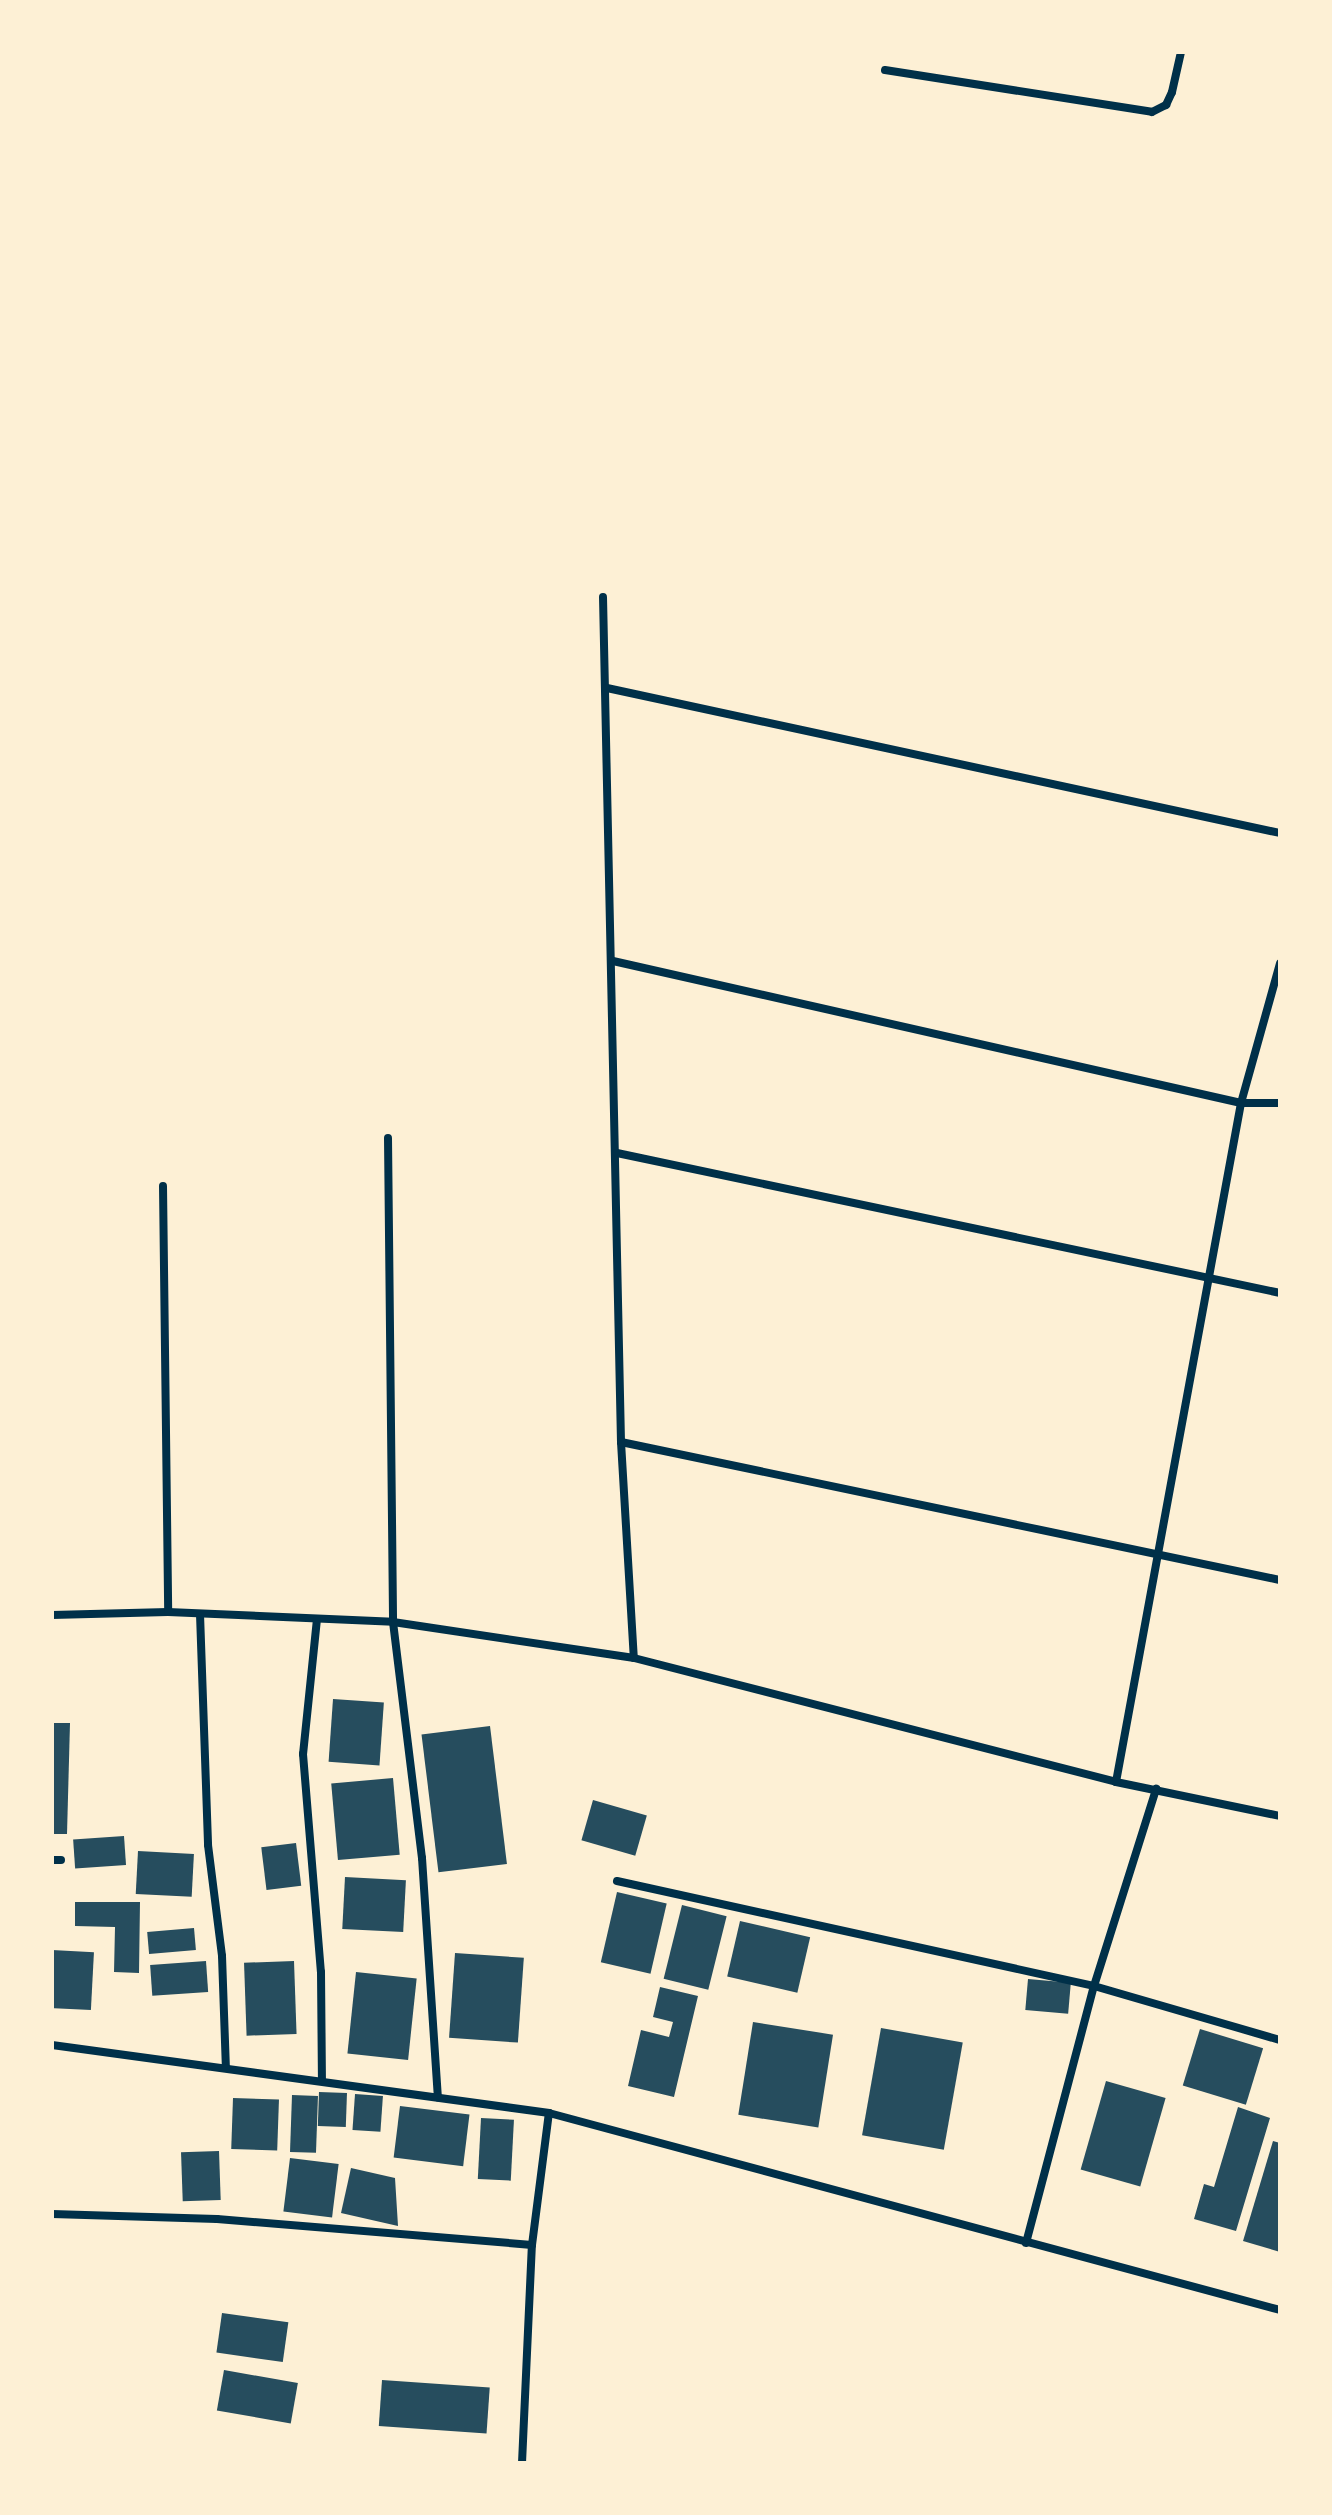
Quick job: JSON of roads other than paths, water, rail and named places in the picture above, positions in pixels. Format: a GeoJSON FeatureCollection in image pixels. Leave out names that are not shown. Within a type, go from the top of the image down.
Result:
{"type":"FeatureCollection","features":[{"type":"Feature","properties":{"kind":"street"},"geometry":{"type":"LineString","coordinates":[[885,70],[1152,112],[1166,105],[1181,52]]}},
{"type":"Feature","properties":{"kind":"street"},"geometry":{"type":"LineString","coordinates":[[603,597],[621,1442],[634,1658]]}},
{"type":"Feature","properties":{"kind":"street"},"geometry":{"type":"LineString","coordinates":[[607,688],[1280,833]]}},
{"type":"Feature","properties":{"kind":"street"},"geometry":{"type":"LineString","coordinates":[[613,961],[1241,1103],[1280,1103]]}},
{"type":"Feature","properties":{"kind":"street"},"geometry":{"type":"LineString","coordinates":[[1116,1782],[1241,1103],[1280,963]]}},
{"type":"Feature","properties":{"kind":"street"},"geometry":{"type":"LineString","coordinates":[[388,1138],[393,1622],[422,1858],[438,2097]]}},
{"type":"Feature","properties":{"kind":"street"},"geometry":{"type":"LineString","coordinates":[[617,1153],[1280,1293]]}},
{"type":"Feature","properties":{"kind":"street"},"geometry":{"type":"LineString","coordinates":[[163,1186],[168,1612]]}},
{"type":"Feature","properties":{"kind":"street"},"geometry":{"type":"LineString","coordinates":[[621,1442],[1280,1580]]}},
{"type":"Feature","properties":{"kind":"street"},"geometry":{"type":"LineString","coordinates":[[52,1615],[168,1612],[393,1622],[634,1658],[1116,1782],[1280,1816]]}},
{"type":"Feature","properties":{"kind":"street"},"geometry":{"type":"LineString","coordinates":[[200,1614],[208,1845],[222,1956],[226,2068]]}},
{"type":"Feature","properties":{"kind":"street"},"geometry":{"type":"LineString","coordinates":[[317,1619],[303,1754],[321,1972],[322,2081]]}},
{"type":"Feature","properties":{"kind":"street"},"geometry":{"type":"LineString","coordinates":[[1026,2243],[1094,1986],[1156,1789]]}},
{"type":"Feature","properties":{"kind":"street"},"geometry":{"type":"LineString","coordinates":[[617,1881],[1094,1986],[1280,2040]]}},
{"type":"Feature","properties":{"kind":"street"},"geometry":{"type":"LineString","coordinates":[[52,2045],[549,2113],[1280,2310]]}},
{"type":"Feature","properties":{"kind":"street"},"geometry":{"type":"LineString","coordinates":[[522,2463],[532,2245],[549,2113]]}},
{"type":"Feature","properties":{"kind":"street"},"geometry":{"type":"LineString","coordinates":[[52,2214],[217,2219],[532,2245]]}}]}
